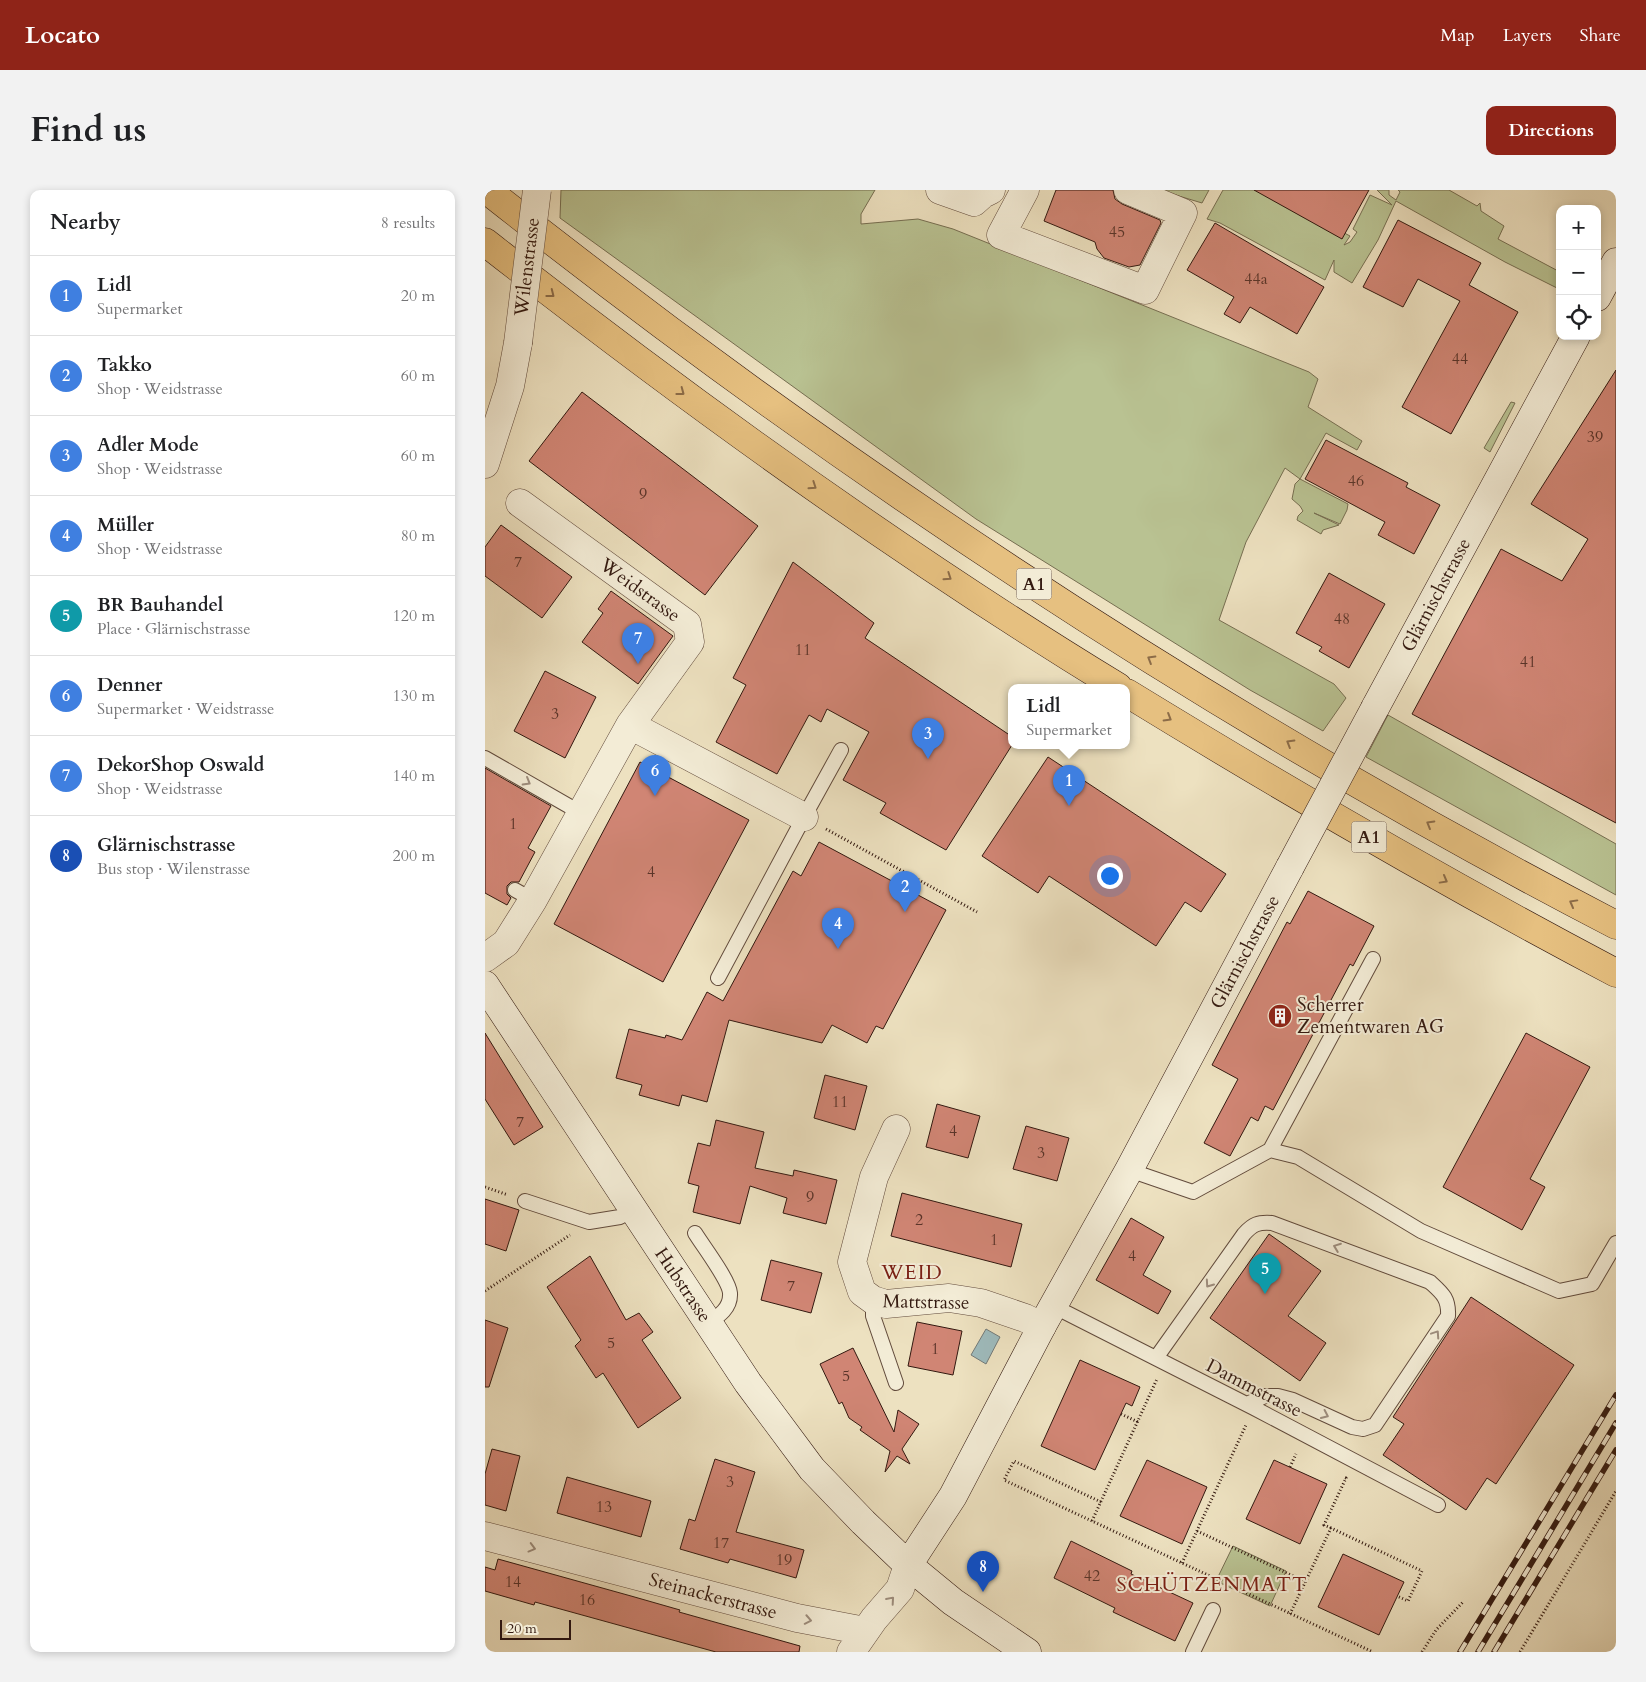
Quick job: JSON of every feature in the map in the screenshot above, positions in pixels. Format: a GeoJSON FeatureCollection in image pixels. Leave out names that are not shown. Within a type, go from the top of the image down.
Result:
{"type":"FeatureCollection","features":[{"type":"Feature","properties":{"kind":"highway","name":"A1"},"geometry":{"type":"LineString","coordinates":[[487,190],[597,277],[778,410],[904,498],[1015,572],[1133,648],[1335,771],[1463,843],[1616,925]]}},
{"type":"Feature","properties":{"kind":"highway","name":"A1"},"geometry":{"type":"LineString","coordinates":[[485,242],[580,317],[789,470],[991,606],[1113,684]]}},
{"type":"Feature","properties":{"kind":"highway","name":"A1"},"geometry":{"type":"LineString","coordinates":[[1130,695],[1279,785],[1442,879],[1616,972]]}},
{"type":"Feature","properties":{"kind":"street","name":"Wilenstrasse"},"geometry":{"type":"LineString","coordinates":[[485,464],[511,386],[537,190]]}},
{"type":"Feature","properties":{"kind":"street"},"geometry":{"type":"LineString","coordinates":[[940,190],[974,202],[991,190]]}},
{"type":"Feature","properties":{"kind":"street"},"geometry":{"type":"LineString","coordinates":[[1017,193],[1001,235],[1145,290],[1183,213],[1128,190]]}},
{"type":"Feature","properties":{"kind":"street"},"geometry":{"type":"LineString","coordinates":[[1598,295],[1616,262]]}},
{"type":"Feature","properties":{"kind":"street","name":"Glärnischstrasse"},"geometry":{"type":"LineString","coordinates":[[907,1565],[953,1496],[1047,1316],[1129,1170],[1574,340]]}},
{"type":"Feature","properties":{"kind":"street","name":"Weidstrasse"},"geometry":{"type":"LineString","coordinates":[[485,958],[506,943],[524,895],[581,813],[629,725],[690,642],[687,624],[520,503]]}},
{"type":"Feature","properties":{"kind":"street"},"geometry":{"type":"LineString","coordinates":[[629,725],[804,817]]}},
{"type":"Feature","properties":{"kind":"street","name":"Hubstrasse"},"geometry":{"type":"LineString","coordinates":[[485,985],[748,1384],[812,1469],[907,1565]]}},
{"type":"Feature","properties":{"kind":"street","name":"Mattstrasse"},"geometry":{"type":"LineString","coordinates":[[897,1129],[874,1176],[852,1262],[862,1292],[873,1300],[885,1304],[949,1298],[981,1303],[1025,1318],[1047,1316]]}},
{"type":"Feature","properties":{"kind":"street","name":"Steinackerstrasse"},"geometry":{"type":"LineString","coordinates":[[485,1536],[797,1618],[858,1642],[874,1619],[900,1589],[907,1565]]}},
{"type":"Feature","properties":{"kind":"street"},"geometry":{"type":"LineString","coordinates":[[907,1565],[953,1602],[1027,1652]]}},
{"type":"Feature","properties":{"kind":"lane"},"geometry":{"type":"LineString","coordinates":[[718,978],[841,750]]}},
{"type":"Feature","properties":{"kind":"lane"},"geometry":{"type":"LineString","coordinates":[[485,758],[581,813]]}},
{"type":"Feature","properties":{"kind":"lane"},"geometry":{"type":"LineString","coordinates":[[1129,1170],[1193,1192],[1270,1150],[1373,959]]}},
{"type":"Feature","properties":{"kind":"lane"},"geometry":{"type":"LineString","coordinates":[[1270,1150],[1297,1156],[1421,1231],[1559,1291],[1592,1284],[1612,1253],[1616,1243]]}},
{"type":"Feature","properties":{"kind":"lane"},"geometry":{"type":"LineString","coordinates":[[525,1201],[589,1222],[620,1217],[633,1209]]}},
{"type":"Feature","properties":{"kind":"lane"},"geometry":{"type":"LineString","coordinates":[[1160,1361],[1244,1234],[1251,1226],[1259,1222],[1271,1223],[1429,1282],[1443,1293],[1449,1304],[1448,1316],[1375,1425],[1363,1429],[1352,1427],[1293,1400],[1278,1396],[1265,1396],[1251,1406]]}},
{"type":"Feature","properties":{"kind":"lane"},"geometry":{"type":"LineString","coordinates":[[695,1233],[725,1280],[730,1293],[728,1303],[722,1314],[708,1323]]}},
{"type":"Feature","properties":{"kind":"lane"},"geometry":{"type":"LineString","coordinates":[[873,1300],[873,1316],[896,1383]]}},
{"type":"Feature","properties":{"kind":"lane","name":"Dammstrasse"},"geometry":{"type":"LineString","coordinates":[[1047,1316],[1160,1361],[1251,1406],[1438,1505]]}},
{"type":"Feature","properties":{"kind":"lane"},"geometry":{"type":"LineString","coordinates":[[1193,1652],[1213,1610]]}},
{"type":"Feature","properties":{"kind":"path"},"geometry":{"type":"LineString","coordinates":[[804,817],[977,912]]}},
{"type":"Feature","properties":{"kind":"path"},"geometry":{"type":"LineString","coordinates":[[485,1187],[525,1201]]}},
{"type":"Feature","properties":{"kind":"path"},"geometry":{"type":"LineString","coordinates":[[485,1291],[589,1222]]}},
{"type":"Feature","properties":{"kind":"path"},"geometry":{"type":"LineString","coordinates":[[1092,1521],[1137,1422],[1160,1361]]}},
{"type":"Feature","properties":{"kind":"path"},"geometry":{"type":"LineString","coordinates":[[1182,1563],[1251,1406]]}},
{"type":"Feature","properties":{"kind":"path"},"geometry":{"type":"LineString","coordinates":[[1121,1414],[1137,1422]]}},
{"type":"Feature","properties":{"kind":"path"},"geometry":{"type":"LineString","coordinates":[[1290,1467],[1305,1435]]}},
{"type":"Feature","properties":{"kind":"path"},"geometry":{"type":"LineString","coordinates":[[1296,1454],[1304,1458]]}},
{"type":"Feature","properties":{"kind":"path"},"geometry":{"type":"LineString","coordinates":[[1101,1502],[1014,1461],[1005,1480],[1373,1652]]}},
{"type":"Feature","properties":{"kind":"path"},"geometry":{"type":"LineString","coordinates":[[1337,1474],[1345,1478],[1324,1525],[1422,1571],[1408,1601],[1397,1596]]}},
{"type":"Feature","properties":{"kind":"path"},"geometry":{"type":"LineString","coordinates":[[1520,1652],[1616,1491]]}},
{"type":"Feature","properties":{"kind":"path"},"geometry":{"type":"LineString","coordinates":[[1291,1614],[1331,1528]]}},
{"type":"Feature","properties":{"kind":"path"},"geometry":{"type":"LineString","coordinates":[[1197,1531],[1306,1582]]}},
{"type":"Feature","properties":{"kind":"path"},"geometry":{"type":"LineString","coordinates":[[1422,1652],[1436,1630],[1464,1601]]}},
{"type":"Feature","properties":{"kind":"green space"},"geometry":{"type":"Polygon","coordinates":[[[561,190],[875,190],[861,214],[861,224],[918,219],[953,229],[1309,372],[1318,379],[1308,407],[1362,441],[1357,450],[1326,433],[1300,479],[1285,468],[1246,542],[1219,620],[1334,684],[1346,698],[1323,731],[1250,690],[976,519],[560,218],[561,190]]]}},
{"type":"Feature","properties":{"kind":"green space"},"geometry":{"type":"Polygon","coordinates":[[[1159,190],[1209,190],[1202,203],[1159,190]]]}},
{"type":"Feature","properties":{"kind":"green space"},"geometry":{"type":"Polygon","coordinates":[[[1223,190],[1263,190],[1350,236],[1344,245],[1350,242],[1357,232],[1353,229],[1370,195],[1392,205],[1377,190],[1389,190],[1389,195],[1396,200],[1400,192],[1398,190],[1449,190],[1477,206],[1480,203],[1481,211],[1504,226],[1498,239],[1556,270],[1556,288],[1505,262],[1396,201],[1378,240],[1352,283],[1334,272],[1334,260],[1325,280],[1220,223],[1207,219],[1223,190]]]}},
{"type":"Feature","properties":{"kind":"green space"},"geometry":{"type":"Polygon","coordinates":[[[1511,402],[1515,403],[1490,452],[1484,448],[1511,402]]]}},
{"type":"Feature","properties":{"kind":"green space"},"geometry":{"type":"Polygon","coordinates":[[[1300,479],[1348,504],[1340,524],[1314,513],[1339,525],[1323,530],[1321,534],[1297,520],[1303,511],[1292,499],[1295,484],[1300,479]]]}},
{"type":"Feature","properties":{"kind":"green space"},"geometry":{"type":"Polygon","coordinates":[[[1388,715],[1616,844],[1616,895],[1366,757],[1388,715]]]}},
{"type":"Feature","properties":{"kind":"green space"},"geometry":{"type":"Polygon","coordinates":[[[1233,1546],[1286,1571],[1270,1606],[1216,1581],[1233,1546]]]}},
{"type":"Feature","properties":{"kind":"water"},"geometry":{"type":"Polygon","coordinates":[[[986,1329],[1000,1337],[986,1364],[971,1355],[986,1329]]]}},
{"type":"Feature","properties":{"kind":"building"},"geometry":{"type":"Polygon","coordinates":[[[1056,190],[1113,190],[1115,199],[1122,204],[1160,220],[1161,223],[1140,265],[1129,267],[1104,258],[1097,249],[1095,242],[1044,221],[1056,190]]]}},
{"type":"Feature","properties":{"kind":"building"},"geometry":{"type":"Polygon","coordinates":[[[1254,190],[1369,190],[1342,239],[1254,190]]]}},
{"type":"Feature","properties":{"kind":"building"},"geometry":{"type":"Polygon","coordinates":[[[1398,220],[1481,263],[1469,285],[1518,312],[1451,434],[1402,407],[1460,301],[1418,279],[1403,307],[1363,287],[1398,220]]]}},
{"type":"Feature","properties":{"kind":"building"},"geometry":{"type":"Polygon","coordinates":[[[1215,223],[1324,287],[1297,334],[1250,307],[1240,323],[1224,314],[1234,297],[1187,270],[1215,223]]]}},
{"type":"Feature","properties":{"kind":"building"},"geometry":{"type":"Polygon","coordinates":[[[1616,370],[1616,823],[1412,714],[1501,549],[1562,581],[1588,539],[1531,504],[1616,370]]]}},
{"type":"Feature","properties":{"kind":"building"},"geometry":{"type":"Polygon","coordinates":[[[582,392],[758,526],[705,595],[529,461],[582,392]]]}},
{"type":"Feature","properties":{"kind":"building"},"geometry":{"type":"Polygon","coordinates":[[[1326,440],[1408,483],[1406,487],[1440,505],[1414,554],[1378,535],[1385,522],[1305,479],[1326,440]]]}},
{"type":"Feature","properties":{"kind":"building"},"geometry":{"type":"Polygon","coordinates":[[[501,525],[572,577],[542,618],[485,576],[485,547],[501,525]]]}},
{"type":"Feature","properties":{"kind":"building"},"geometry":{"type":"Polygon","coordinates":[[[793,562],[874,623],[865,638],[1008,734],[1009,749],[946,850],[880,813],[886,803],[843,780],[869,732],[827,709],[821,722],[809,715],[777,774],[716,742],[746,685],[733,678],[793,562]]]}},
{"type":"Feature","properties":{"kind":"building"},"geometry":{"type":"Polygon","coordinates":[[[1329,573],[1385,604],[1349,668],[1319,651],[1322,647],[1296,633],[1329,573]]]}},
{"type":"Feature","properties":{"kind":"building"},"geometry":{"type":"Polygon","coordinates":[[[611,591],[673,636],[638,684],[582,642],[603,613],[598,609],[611,591]]]}},
{"type":"Feature","properties":{"kind":"building"},"geometry":{"type":"Polygon","coordinates":[[[545,671],[596,697],[565,758],[514,731],[545,671]]]}},
{"type":"Feature","properties":{"kind":"building"},"geometry":{"type":"Polygon","coordinates":[[[1048,757],[1226,874],[1201,912],[1185,902],[1156,946],[1049,876],[1038,893],[982,856],[1048,757]]]}},
{"type":"Feature","properties":{"kind":"building"},"geometry":{"type":"Polygon","coordinates":[[[640,762],[749,820],[663,982],[554,924],[640,762]]]}},
{"type":"Feature","properties":{"kind":"building"},"geometry":{"type":"Polygon","coordinates":[[[485,768],[551,806],[528,848],[535,852],[519,882],[511,882],[507,886],[507,894],[511,898],[507,905],[485,893],[485,768]]]}},
{"type":"Feature","properties":{"kind":"building"},"geometry":{"type":"Polygon","coordinates":[[[819,842],[946,910],[883,1029],[876,1026],[867,1043],[832,1025],[822,1043],[729,1020],[707,1102],[682,1095],[679,1106],[639,1095],[642,1085],[616,1078],[629,1029],[665,1038],[666,1035],[682,1040],[707,992],[723,1001],[793,871],[801,876],[819,842]]]}},
{"type":"Feature","properties":{"kind":"building","name":"Scherrer Zementwaren AG"},"geometry":{"type":"Polygon","coordinates":[[[1308,891],[1374,926],[1353,966],[1350,964],[1273,1110],[1265,1106],[1258,1121],[1251,1117],[1230,1156],[1204,1143],[1238,1079],[1212,1065],[1287,922],[1290,924],[1308,891]]]}},
{"type":"Feature","properties":{"kind":"building"},"geometry":{"type":"Polygon","coordinates":[[[485,1033],[543,1127],[514,1145],[485,1099],[485,1033]]]}},
{"type":"Feature","properties":{"kind":"building"},"geometry":{"type":"Polygon","coordinates":[[[1526,1033],[1590,1067],[1530,1179],[1545,1187],[1522,1230],[1443,1187],[1526,1033]]]}},
{"type":"Feature","properties":{"kind":"building"},"geometry":{"type":"Polygon","coordinates":[[[825,1075],[867,1086],[855,1130],[814,1118],[825,1075]]]}},
{"type":"Feature","properties":{"kind":"building"},"geometry":{"type":"Polygon","coordinates":[[[937,1104],[980,1116],[968,1158],[926,1147],[937,1104]]]}},
{"type":"Feature","properties":{"kind":"building"},"geometry":{"type":"Polygon","coordinates":[[[716,1120],[764,1132],[755,1168],[793,1176],[794,1170],[837,1180],[826,1224],[783,1213],[787,1198],[750,1186],[740,1224],[693,1212],[699,1186],[688,1183],[698,1143],[710,1146],[716,1120]]]}},
{"type":"Feature","properties":{"kind":"building"},"geometry":{"type":"Polygon","coordinates":[[[1026,1126],[1069,1138],[1057,1181],[1013,1169],[1026,1126]]]}},
{"type":"Feature","properties":{"kind":"building"},"geometry":{"type":"Polygon","coordinates":[[[902,1193],[1022,1224],[1011,1267],[891,1236],[902,1193]]]}},
{"type":"Feature","properties":{"kind":"building"},"geometry":{"type":"Polygon","coordinates":[[[485,1199],[519,1210],[506,1251],[485,1244],[485,1199]]]}},
{"type":"Feature","properties":{"kind":"building"},"geometry":{"type":"Polygon","coordinates":[[[1131,1218],[1164,1237],[1143,1275],[1171,1291],[1158,1314],[1096,1280],[1131,1218]]]}},
{"type":"Feature","properties":{"kind":"building"},"geometry":{"type":"Polygon","coordinates":[[[1269,1234],[1321,1271],[1288,1316],[1326,1343],[1300,1381],[1210,1318],[1269,1234]]]}},
{"type":"Feature","properties":{"kind":"building"},"geometry":{"type":"Polygon","coordinates":[[[590,1256],[626,1320],[639,1313],[653,1332],[642,1340],[681,1398],[638,1428],[603,1373],[596,1378],[575,1346],[581,1340],[547,1287],[590,1256]]]}},
{"type":"Feature","properties":{"kind":"building"},"geometry":{"type":"Polygon","coordinates":[[[771,1260],[822,1273],[811,1313],[761,1300],[771,1260]]]}},
{"type":"Feature","properties":{"kind":"building"},"geometry":{"type":"Polygon","coordinates":[[[1471,1297],[1574,1365],[1496,1484],[1487,1478],[1466,1510],[1383,1455],[1404,1424],[1393,1417],[1471,1297]]]}},
{"type":"Feature","properties":{"kind":"building"},"geometry":{"type":"Polygon","coordinates":[[[485,1320],[508,1328],[489,1387],[485,1387],[485,1320]]]}},
{"type":"Feature","properties":{"kind":"building"},"geometry":{"type":"Polygon","coordinates":[[[917,1322],[962,1331],[953,1375],[908,1366],[917,1322]]]}},
{"type":"Feature","properties":{"kind":"building"},"geometry":{"type":"Polygon","coordinates":[[[853,1348],[894,1432],[898,1410],[919,1424],[902,1449],[910,1464],[897,1456],[885,1472],[890,1451],[860,1430],[862,1427],[849,1418],[842,1402],[839,1404],[820,1364],[853,1348]]]}},
{"type":"Feature","properties":{"kind":"building"},"geometry":{"type":"Polygon","coordinates":[[[1080,1360],[1140,1387],[1132,1406],[1126,1403],[1095,1470],[1041,1446],[1080,1360]]]}},
{"type":"Feature","properties":{"kind":"building"},"geometry":{"type":"Polygon","coordinates":[[[492,1449],[520,1456],[506,1511],[485,1505],[485,1474],[492,1449]]]}},
{"type":"Feature","properties":{"kind":"building"},"geometry":{"type":"Polygon","coordinates":[[[715,1459],[755,1472],[736,1532],[804,1550],[796,1578],[730,1559],[728,1563],[680,1549],[689,1519],[695,1521],[715,1459]]]}},
{"type":"Feature","properties":{"kind":"building"},"geometry":{"type":"Polygon","coordinates":[[[1147,1460],[1207,1487],[1182,1544],[1120,1516],[1147,1460]]]}},
{"type":"Feature","properties":{"kind":"building"},"geometry":{"type":"Polygon","coordinates":[[[1274,1460],[1327,1484],[1300,1544],[1246,1519],[1274,1460]]]}},
{"type":"Feature","properties":{"kind":"building"},"geometry":{"type":"Polygon","coordinates":[[[567,1477],[651,1501],[641,1537],[557,1513],[567,1477]]]}},
{"type":"Feature","properties":{"kind":"building"},"geometry":{"type":"Polygon","coordinates":[[[1071,1541],[1132,1571],[1131,1574],[1193,1603],[1175,1641],[1113,1612],[1115,1608],[1054,1578],[1071,1541]]]}},
{"type":"Feature","properties":{"kind":"building"},"geometry":{"type":"Polygon","coordinates":[[[1343,1554],[1404,1582],[1379,1635],[1318,1607],[1343,1554]]]}},
{"type":"Feature","properties":{"kind":"building"},"geometry":{"type":"Polygon","coordinates":[[[498,1559],[800,1646],[799,1652],[716,1652],[535,1602],[534,1605],[485,1591],[485,1567],[495,1570],[498,1559]]]}},
{"type":"Feature","properties":{"kind":"railway"},"geometry":{"type":"LineString","coordinates":[[1460,1652],[1616,1395]]}},
{"type":"Feature","properties":{"kind":"railway"},"geometry":{"type":"LineString","coordinates":[[1478,1652],[1616,1423]]}},
{"type":"Feature","properties":{"kind":"railway"},"geometry":{"type":"LineString","coordinates":[[1494,1652],[1616,1450]]}},
{"type":"Feature","properties":{"kind":"place","name":"DekorShop Oswald"},"geometry":{"type":"Point","coordinates":[638,664]}},
{"type":"Feature","properties":{"kind":"place","name":"Adler Mode"},"geometry":{"type":"Point","coordinates":[928,759]}},
{"type":"Feature","properties":{"kind":"place","name":"Denner"},"geometry":{"type":"Point","coordinates":[655,796]}},
{"type":"Feature","properties":{"kind":"place","name":"Lidl"},"geometry":{"type":"Point","coordinates":[1069,806]}},
{"type":"Feature","properties":{"kind":"place","name":"Takko"},"geometry":{"type":"Point","coordinates":[905,912]}},
{"type":"Feature","properties":{"kind":"place","name":"Müller"},"geometry":{"type":"Point","coordinates":[838,949]}},
{"type":"Feature","properties":{"kind":"place","name":"Scherrer Zementwaren AG"},"geometry":{"type":"Point","coordinates":[1280,1016]}},
{"type":"Feature","properties":{"kind":"place","name":"BR Bauhandel"},"geometry":{"type":"Point","coordinates":[1265,1294]}},
{"type":"Feature","properties":{"kind":"place","name":"Glärnischstrasse"},"geometry":{"type":"Point","coordinates":[983,1592]}},
{"type":"Feature","properties":{"kind":"district","name":"WEID"},"geometry":{"type":"Point","coordinates":[912,1272]}},
{"type":"Feature","properties":{"kind":"district","name":"SCHÜTZENMATT"},"geometry":{"type":"Point","coordinates":[1212,1584]}}]}
